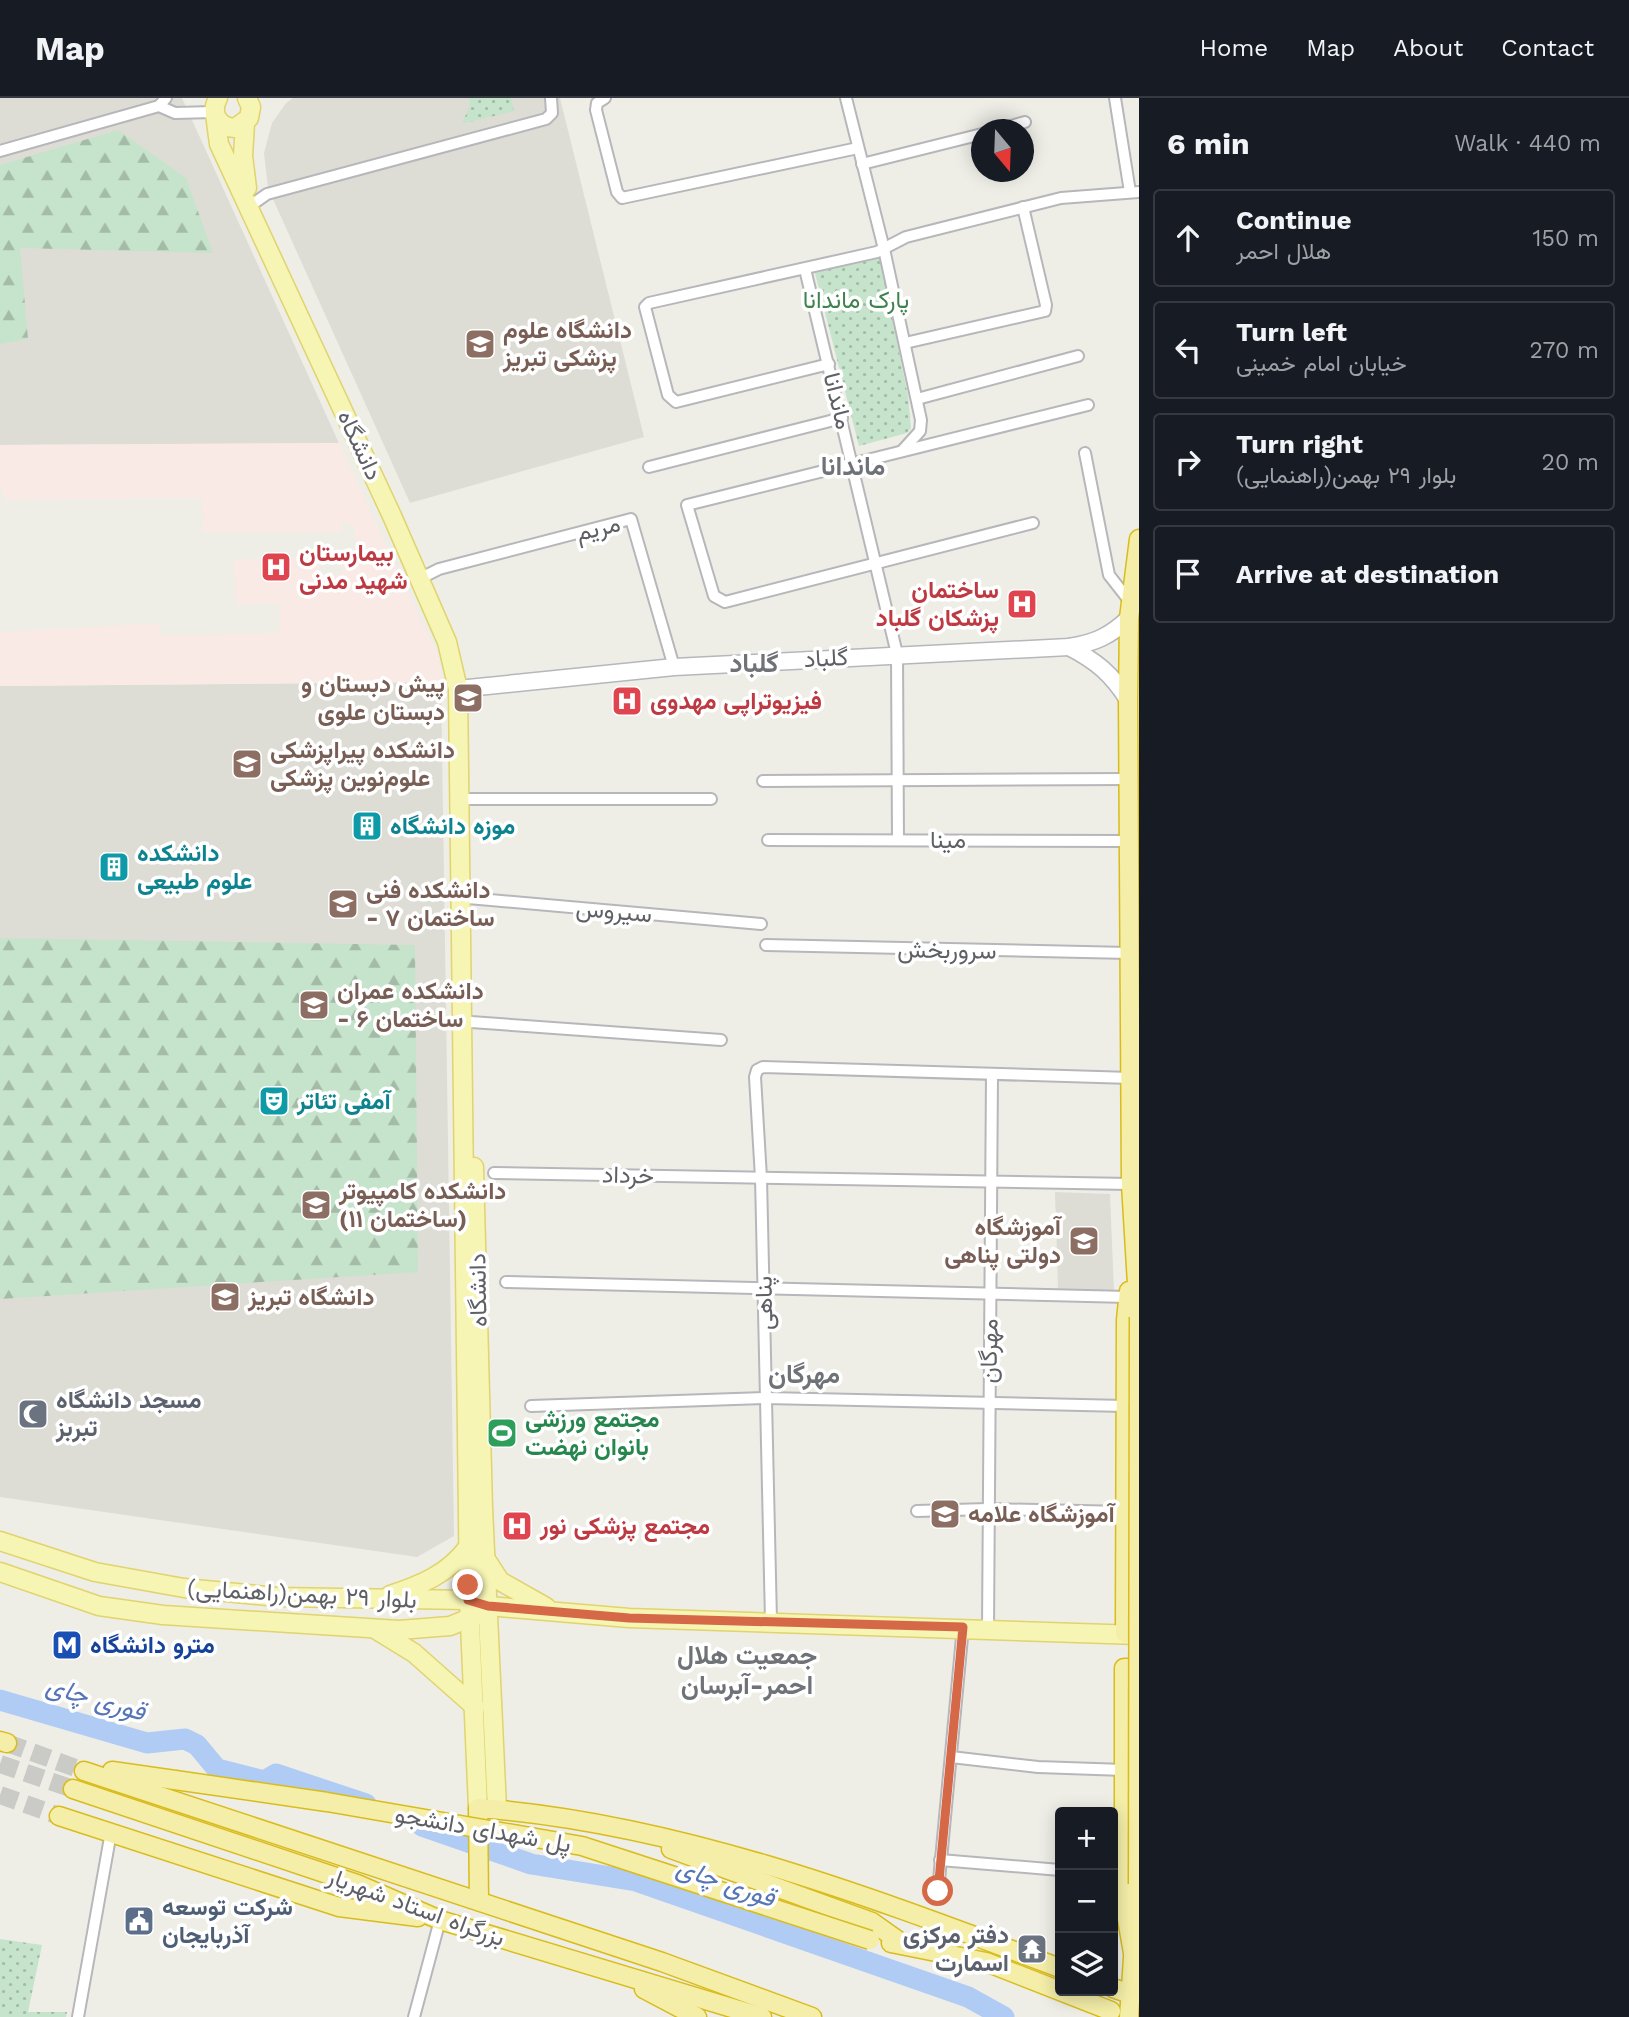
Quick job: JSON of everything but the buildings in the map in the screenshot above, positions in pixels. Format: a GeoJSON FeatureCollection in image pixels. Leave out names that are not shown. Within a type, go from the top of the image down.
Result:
{"type":"FeatureCollection","features":[{"type":"Feature","properties":{"kind":"highway"},"geometry":{"type":"LineString","coordinates":[[1125,1877],[1139,1317],[1131,1184],[1128,700],[1134,678],[1130,611],[1139,539]]}},
{"type":"Feature","properties":{"kind":"highway"},"geometry":{"type":"LineString","coordinates":[[1132,1634],[1125,1406],[1128,1297],[1133,1250]]}},
{"type":"Feature","properties":{"kind":"highway"},"geometry":{"type":"LineString","coordinates":[[1129,2017],[1133,1953],[1125,1877],[1124,1668],[1139,1668]]}},
{"type":"Feature","properties":{"kind":"highway"},"geometry":{"type":"LineString","coordinates":[[1124,1725],[1130,1714],[1139,1713]]}},
{"type":"Feature","properties":{"kind":"highway","name":"پل شهدای دانشجو"},"geometry":{"type":"LineString","coordinates":[[479,1901],[84,1770],[327,1802],[582,1846],[870,1940],[903,1944],[986,1962],[1111,2011]]}},
{"type":"Feature","properties":{"kind":"highway","name":"بزرگراه استاد شهریار"},"geometry":{"type":"LineString","coordinates":[[73,1788],[356,1884],[440,1920],[762,2017]]}},
{"type":"Feature","properties":{"kind":"highway"},"geometry":{"type":"LineString","coordinates":[[812,2017],[662,1962],[479,1901],[478,1808],[609,1826],[704,1847],[935,1921],[1055,1966]]}},
{"type":"Feature","properties":{"kind":"highway"},"geometry":{"type":"LineString","coordinates":[[59,1816],[339,1907],[440,1920]]}},
{"type":"Feature","properties":{"kind":"highway"},"geometry":{"type":"LineString","coordinates":[[609,1826],[872,1922],[903,1944]]}},
{"type":"Feature","properties":{"kind":"highway"},"geometry":{"type":"LineString","coordinates":[[622,1977],[697,2017]]}},
{"type":"Feature","properties":{"kind":"highway"},"geometry":{"type":"LineString","coordinates":[[1118,1990],[1130,1994]]}},
{"type":"Feature","properties":{"kind":"main road","name":"دانشگاه"},"geometry":{"type":"LineString","coordinates":[[250,107],[243,156],[250,206]]}},
{"type":"Feature","properties":{"kind":"main road"},"geometry":{"type":"LineString","coordinates":[[216,108],[220,122],[229,127],[250,107]]}},
{"type":"Feature","properties":{"kind":"main road","name":"دانشگاه"},"geometry":{"type":"LineString","coordinates":[[216,108],[219,144],[250,206],[447,642],[457,689],[468,1600],[478,1808]]}},
{"type":"Feature","properties":{"kind":"main road","name":"گلباد"},"geometry":{"type":"LineString","coordinates":[[457,689],[674,667],[1069,647],[1093,643],[1111,635],[1130,611]]}},
{"type":"Feature","properties":{"kind":"main road"},"geometry":{"type":"LineString","coordinates":[[1069,647],[1094,660],[1113,677],[1128,700]]}},
{"type":"Feature","properties":{"kind":"main road","name":"دانشگاه"},"geometry":{"type":"LineString","coordinates":[[457,689],[463,697],[485,1556],[497,1809]]}},
{"type":"Feature","properties":{"kind":"main road","name":"بلوار ٢٩ بهمن(راهنمایی)"},"geometry":{"type":"LineString","coordinates":[[0,1541],[94,1572],[184,1588],[268,1596],[468,1600],[488,1606]]}},
{"type":"Feature","properties":{"kind":"main road"},"geometry":{"type":"LineString","coordinates":[[379,1598],[426,1583],[449,1569],[468,1547]]}},
{"type":"Feature","properties":{"kind":"main road"},"geometry":{"type":"LineString","coordinates":[[485,1556],[500,1581],[555,1612]]}},
{"type":"Feature","properties":{"kind":"main road","name":"بلوار ٢٩ بهمن(راهنمایی)"},"geometry":{"type":"LineString","coordinates":[[0,1572],[99,1606],[163,1615],[399,1630],[450,1626],[469,1620],[488,1606]]}},
{"type":"Feature","properties":{"kind":"main road"},"geometry":{"type":"LineString","coordinates":[[399,1630],[408,1615],[400,1600]]}},
{"type":"Feature","properties":{"kind":"main road"},"geometry":{"type":"LineString","coordinates":[[488,1606],[629,1618],[1132,1634]]}},
{"type":"Feature","properties":{"kind":"main road"},"geometry":{"type":"LineString","coordinates":[[372,1628],[414,1653],[475,1707]]}},
{"type":"Feature","properties":{"kind":"street"},"geometry":{"type":"LineString","coordinates":[[250,206],[267,194],[546,119],[552,113],[551,98]]}},
{"type":"Feature","properties":{"kind":"street"},"geometry":{"type":"LineString","coordinates":[[846,98],[884,249],[917,399],[919,431],[902,451]]}},
{"type":"Feature","properties":{"kind":"street"},"geometry":{"type":"LineString","coordinates":[[829,364],[676,402],[670,400],[645,307],[649,303],[884,249],[905,236],[1061,198],[1134,192],[1115,98]]}},
{"type":"Feature","properties":{"kind":"street"},"geometry":{"type":"LineString","coordinates":[[0,151],[160,101],[175,113],[216,108]]}},
{"type":"Feature","properties":{"kind":"street"},"geometry":{"type":"LineString","coordinates":[[601,101],[596,110],[622,198],[858,148]]}},
{"type":"Feature","properties":{"kind":"street"},"geometry":{"type":"LineString","coordinates":[[862,164],[971,137]]}},
{"type":"Feature","properties":{"kind":"street"},"geometry":{"type":"LineString","coordinates":[[905,343],[1045,311],[1046,305],[1023,207]]}},
{"type":"Feature","properties":{"kind":"street","name":"ماندانا"},"geometry":{"type":"LineString","coordinates":[[805,268],[854,463],[897,654],[898,840]]}},
{"type":"Feature","properties":{"kind":"street"},"geometry":{"type":"LineString","coordinates":[[917,399],[1079,356]]}},
{"type":"Feature","properties":{"kind":"street"},"geometry":{"type":"LineString","coordinates":[[1033,523],[725,602],[714,596],[687,505],[1088,405]]}},
{"type":"Feature","properties":{"kind":"street"},"geometry":{"type":"LineString","coordinates":[[649,467],[842,418]]}},
{"type":"Feature","properties":{"kind":"street"},"geometry":{"type":"LineString","coordinates":[[1085,453],[1109,575],[1130,611]]}},
{"type":"Feature","properties":{"kind":"street","name":"مریم"},"geometry":{"type":"LineString","coordinates":[[419,579],[439,569],[631,519],[674,667]]}},
{"type":"Feature","properties":{"kind":"street"},"geometry":{"type":"LineString","coordinates":[[763,781],[1128,779]]}},
{"type":"Feature","properties":{"kind":"street"},"geometry":{"type":"LineString","coordinates":[[465,799],[711,799]]}},
{"type":"Feature","properties":{"kind":"street","name":"مینا"},"geometry":{"type":"LineString","coordinates":[[768,840],[1128,841]]}},
{"type":"Feature","properties":{"kind":"street","name":"سیروس"},"geometry":{"type":"LineString","coordinates":[[468,898],[761,923]]}},
{"type":"Feature","properties":{"kind":"street","name":"سروربخش"},"geometry":{"type":"LineString","coordinates":[[766,945],[1129,953]]}},
{"type":"Feature","properties":{"kind":"street"},"geometry":{"type":"LineString","coordinates":[[471,1023],[721,1040]]}},
{"type":"Feature","properties":{"kind":"street","name":"پناهی"},"geometry":{"type":"LineString","coordinates":[[771,1621],[761,1178],[755,1077],[757,1070],[764,1067],[992,1074]]}},
{"type":"Feature","properties":{"kind":"street"},"geometry":{"type":"LineString","coordinates":[[992,1074],[1131,1078]]}},
{"type":"Feature","properties":{"kind":"street","name":"مهرگان"},"geometry":{"type":"LineString","coordinates":[[988,1628],[989,1182],[992,1074]]}},
{"type":"Feature","properties":{"kind":"street","name":"خرداد"},"geometry":{"type":"LineString","coordinates":[[494,1172],[1131,1184]]}},
{"type":"Feature","properties":{"kind":"street"},"geometry":{"type":"LineString","coordinates":[[506,1282],[1128,1297]]}},
{"type":"Feature","properties":{"kind":"street"},"geometry":{"type":"LineString","coordinates":[[531,1406],[766,1398],[1125,1406]]}},
{"type":"Feature","properties":{"kind":"street"},"geometry":{"type":"LineString","coordinates":[[917,1511],[1130,1504]]}},
{"type":"Feature","properties":{"kind":"street"},"geometry":{"type":"LineString","coordinates":[[938,1891],[963,1627]]}},
{"type":"Feature","properties":{"kind":"street"},"geometry":{"type":"LineString","coordinates":[[951,1757],[1038,1767],[1124,1770]]}},
{"type":"Feature","properties":{"kind":"street"},"geometry":{"type":"LineString","coordinates":[[78,2017],[111,1832]]}},
{"type":"Feature","properties":{"kind":"street"},"geometry":{"type":"LineString","coordinates":[[940,1860],[1055,1870]]}},
{"type":"Feature","properties":{"kind":"street"},"geometry":{"type":"LineString","coordinates":[[414,2017],[440,1920]]}},
{"type":"Feature","properties":{"kind":"shaded area"},"geometry":{"type":"Polygon","coordinates":[[[0,98],[182,98],[339,443],[0,445],[0,98]]]}},
{"type":"Feature","properties":{"kind":"shaded area","name":"دانشگاه علوم پزشکی تبریز"},"geometry":{"type":"Polygon","coordinates":[[[293,98],[560,98],[644,437],[410,503],[268,188],[264,153],[272,123],[286,103],[293,98]]]}},
{"type":"Feature","properties":{"kind":"shaded area","name":"بیمارستان شهید مدنی"},"geometry":{"type":"Polygon","coordinates":[[[339,443],[438,656],[441,682],[0,686],[0,632],[160,623],[160,636],[280,633],[279,603],[237,605],[233,559],[320,559],[317,576],[342,574],[341,559],[358,556],[353,524],[341,523],[342,532],[203,532],[202,498],[6,500],[0,487],[0,445],[339,443]]]}},
{"type":"Feature","properties":{"kind":"shaded area","name":"دانشگاه تبریز"},"geometry":{"type":"Polygon","coordinates":[[[441,682],[454,1536],[417,1557],[0,1497],[0,686],[441,682]]]}},
{"type":"Feature","properties":{"kind":"shaded area","name":"آموزشگاه دولتی پناهی"},"geometry":{"type":"Polygon","coordinates":[[[1055,1192],[1110,1194],[1114,1291],[1058,1289],[1055,1192]]]}},
{"type":"Feature","properties":{"kind":"green space"},"geometry":{"type":"Polygon","coordinates":[[[469,98],[511,98],[514,111],[462,124],[470,105],[469,98]]]}},
{"type":"Feature","properties":{"kind":"green space"},"geometry":{"type":"Polygon","coordinates":[[[118,130],[186,178],[213,253],[20,248],[28,339],[0,344],[0,165],[118,130]]]}},
{"type":"Feature","properties":{"kind":"green space","name":"پارک ماندانا"},"geometry":{"type":"Polygon","coordinates":[[[880,257],[908,396],[911,428],[907,433],[859,446],[815,273],[880,257]]]}},
{"type":"Feature","properties":{"kind":"green space"},"geometry":{"type":"Polygon","coordinates":[[[0,938],[415,945],[418,1272],[0,1299],[0,938]]]}},
{"type":"Feature","properties":{"kind":"green space","name":"مجتمع ورزشی بانوان نهضت"},"geometry":{"type":"Polygon","coordinates":[[[489,1425],[515,1425],[515,1440],[491,1440],[489,1425]]]}},
{"type":"Feature","properties":{"kind":"green space"},"geometry":{"type":"Polygon","coordinates":[[[0,1939],[42,1945],[28,2012],[67,2012],[66,2017],[0,2017],[0,1939]]]}},
{"type":"Feature","properties":{"kind":"waterway","name":"قوری چای"},"geometry":{"type":"LineString","coordinates":[[0,1700],[147,1743],[185,1739],[197,1745],[217,1769],[264,1781],[276,1774],[366,1804]]}},
{"type":"Feature","properties":{"kind":"waterway","name":"قوری چای"},"geometry":{"type":"LineString","coordinates":[[422,1826],[531,1864],[636,1881],[968,1997],[1004,2017]]}},
{"type":"Feature","properties":{"kind":"tunnel"},"geometry":{"type":"LineString","coordinates":[[7,1743],[84,1771]]}},
{"type":"Feature","properties":{"kind":"tunnel"},"geometry":{"type":"LineString","coordinates":[[0,1764],[73,1789]]}},
{"type":"Feature","properties":{"kind":"tunnel"},"geometry":{"type":"LineString","coordinates":[[0,1795],[59,1816]]}},
{"type":"Feature","properties":{"kind":"place","name":"دانشگاه علوم پزشکی تبریز"},"geometry":{"type":"Point","coordinates":[480,344]}},
{"type":"Feature","properties":{"kind":"place","name":"بیمارستان شهید مدنی"},"geometry":{"type":"Point","coordinates":[276,567]}},
{"type":"Feature","properties":{"kind":"place","name":"ساختمان پزشکان گلباد"},"geometry":{"type":"Point","coordinates":[1022,604]}},
{"type":"Feature","properties":{"kind":"place","name":"پیش دبستان و دبستان علوی"},"geometry":{"type":"Point","coordinates":[468,698]}},
{"type":"Feature","properties":{"kind":"place","name":"فیزیوتراپی مهدوی"},"geometry":{"type":"Point","coordinates":[627,701]}},
{"type":"Feature","properties":{"kind":"place","name":"دانشکده پیراپزشکی علوم‌نوین پزشکی"},"geometry":{"type":"Point","coordinates":[247,764]}},
{"type":"Feature","properties":{"kind":"place","name":"موزه دانشگاه"},"geometry":{"type":"Point","coordinates":[367,826]}},
{"type":"Feature","properties":{"kind":"place","name":"دانشکده علوم طبیعی"},"geometry":{"type":"Point","coordinates":[114,867]}},
{"type":"Feature","properties":{"kind":"place","name":"دانشکده فنی - ساختمان ۷"},"geometry":{"type":"Point","coordinates":[343,904]}},
{"type":"Feature","properties":{"kind":"place","name":"دانشکده عمران - ساختمان ۶"},"geometry":{"type":"Point","coordinates":[314,1005]}},
{"type":"Feature","properties":{"kind":"place","name":"آمفی تئاتر"},"geometry":{"type":"Point","coordinates":[274,1101]}},
{"type":"Feature","properties":{"kind":"place","name":"دانشکده کامپیوتر (ساختمان ۱۱)"},"geometry":{"type":"Point","coordinates":[316,1205]}},
{"type":"Feature","properties":{"kind":"place","name":"آموزشگاه دولتی پناهی"},"geometry":{"type":"Point","coordinates":[1084,1241]}},
{"type":"Feature","properties":{"kind":"place","name":"دانشگاه تبریز"},"geometry":{"type":"Point","coordinates":[225,1297]}},
{"type":"Feature","properties":{"kind":"place","name":"مسجد دانشگاه تبربز"},"geometry":{"type":"Point","coordinates":[33,1414]}},
{"type":"Feature","properties":{"kind":"place","name":"مجتمع ورزشی بانوان نهضت"},"geometry":{"type":"Point","coordinates":[502,1433]}},
{"type":"Feature","properties":{"kind":"place","name":"آموزشگاه علامه"},"geometry":{"type":"Point","coordinates":[945,1514]}},
{"type":"Feature","properties":{"kind":"place","name":"مجتمع پزشکی نور"},"geometry":{"type":"Point","coordinates":[517,1526]}},
{"type":"Feature","properties":{"kind":"place","name":"مترو دانشگاه"},"geometry":{"type":"Point","coordinates":[67,1645]}},
{"type":"Feature","properties":{"kind":"place","name":"شرکت توسعه آذربایجان"},"geometry":{"type":"Point","coordinates":[139,1921]}},
{"type":"Feature","properties":{"kind":"place","name":"دفتر مرکزی اسمارت"},"geometry":{"type":"Point","coordinates":[1032,1949]}},
{"type":"Feature","properties":{"kind":"district","name":"ماندانا"},"geometry":{"type":"Point","coordinates":[853,466]}},
{"type":"Feature","properties":{"kind":"district","name":"گلباد"},"geometry":{"type":"Point","coordinates":[754,663]}},
{"type":"Feature","properties":{"kind":"district","name":"مهرگان"},"geometry":{"type":"Point","coordinates":[804,1374]}},
{"type":"Feature","properties":{"kind":"district","name":"جمعیت هلال احمر-آبرسان"},"geometry":{"type":"Point","coordinates":[747,1670]}},
{"type":"Feature","properties":{"kind":"route"},"geometry":{"type":"LineString","coordinates":[[468,1585],[468,1600],[488,1606],[629,1618],[963,1627],[938,1891]]}}]}
